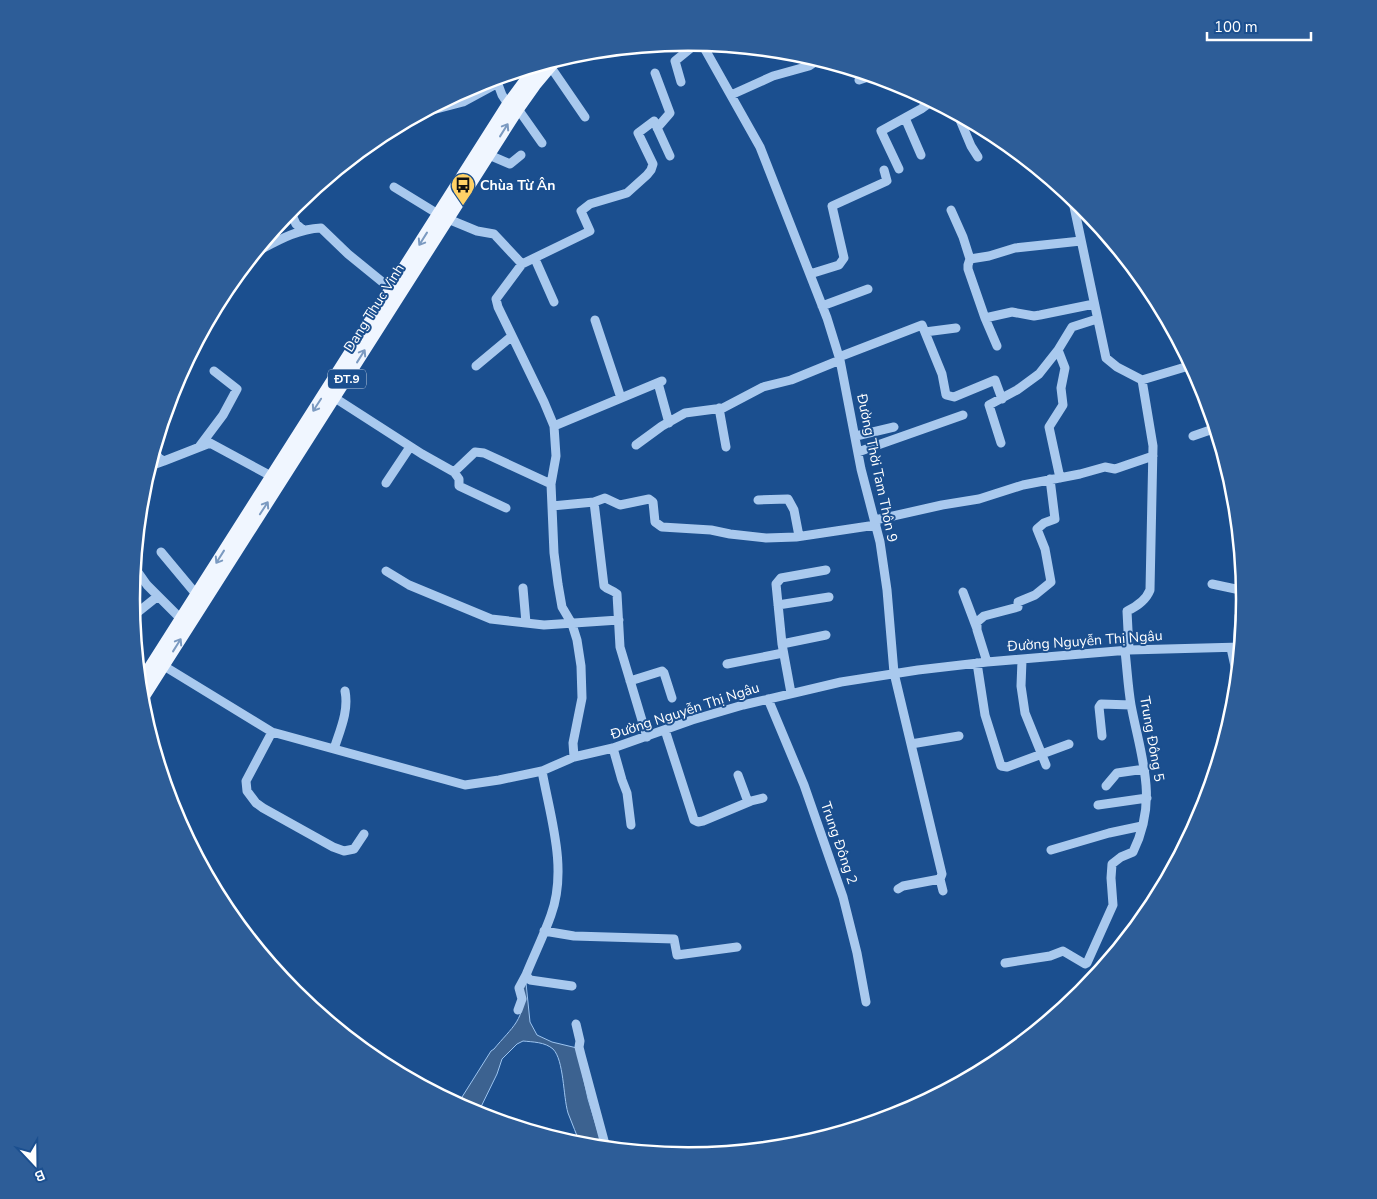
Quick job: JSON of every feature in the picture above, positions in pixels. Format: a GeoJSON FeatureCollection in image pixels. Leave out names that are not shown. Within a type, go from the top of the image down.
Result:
{"type":"FeatureCollection","features":[{"type":"Feature","properties":{"kind":"main road","name":"Dang Thuc Vinh"},"geometry":{"type":"LineString","coordinates":[[148,688],[181,619],[196,594],[391,289],[489,154],[513,106],[546,70]]}},
{"type":"Feature","properties":{"kind":"main road","name":"Dang Thuc Vinh"},"geometry":{"type":"LineString","coordinates":[[146,676],[159,662],[335,398],[443,216],[531,75]]}},
{"type":"Feature","properties":{"kind":"street"},"geometry":{"type":"LineString","coordinates":[[681,82],[675,61],[687,51]]}},
{"type":"Feature","properties":{"kind":"street","name":"Đường Thời Tam Thôn 9"},"geometry":{"type":"LineString","coordinates":[[706,52],[760,146],[822,306],[839,358],[875,523],[887,590],[894,673],[940,864],[942,874],[940,879],[943,891]]}},
{"type":"Feature","properties":{"kind":"street"},"geometry":{"type":"LineString","coordinates":[[731,95],[773,76],[810,65]]}},
{"type":"Feature","properties":{"kind":"street"},"geometry":{"type":"LineString","coordinates":[[556,68],[585,116]]}},
{"type":"Feature","properties":{"kind":"street"},"geometry":{"type":"LineString","coordinates":[[655,72],[670,114],[657,128]]}},
{"type":"Feature","properties":{"kind":"street"},"geometry":{"type":"LineString","coordinates":[[499,85],[502,95],[542,143]]}},
{"type":"Feature","properties":{"kind":"street"},"geometry":{"type":"LineString","coordinates":[[454,104],[463,102],[474,95]]}},
{"type":"Feature","properties":{"kind":"street"},"geometry":{"type":"LineString","coordinates":[[900,169],[881,131],[925,105]]}},
{"type":"Feature","properties":{"kind":"street"},"geometry":{"type":"LineString","coordinates":[[905,118],[921,155]]}},
{"type":"Feature","properties":{"kind":"street"},"geometry":{"type":"LineString","coordinates":[[574,757],[573,743],[582,698],[581,666],[577,640],[572,624],[562,608],[554,554],[551,484],[556,456],[554,426],[496,299],[522,264],[590,231],[581,211],[590,204],[627,192],[647,175],[653,164],[638,133],[654,121],[670,156]]}},
{"type":"Feature","properties":{"kind":"street"},"geometry":{"type":"LineString","coordinates":[[962,124],[978,157]]}},
{"type":"Feature","properties":{"kind":"street"},"geometry":{"type":"LineString","coordinates":[[489,154],[510,164],[521,155]]}},
{"type":"Feature","properties":{"kind":"street"},"geometry":{"type":"LineString","coordinates":[[810,274],[839,264],[844,258],[832,206],[887,181],[884,170]]}},
{"type":"Feature","properties":{"kind":"street"},"geometry":{"type":"LineString","coordinates":[[394,187],[443,216],[477,232],[494,234],[522,264]]}},
{"type":"Feature","properties":{"kind":"street"},"geometry":{"type":"LineString","coordinates":[[952,210],[970,259],[968,269],[997,346]]}},
{"type":"Feature","properties":{"kind":"street"},"geometry":{"type":"LineString","coordinates":[[1075,211],[1106,358],[1117,367],[1142,380],[1185,367]]}},
{"type":"Feature","properties":{"kind":"street"},"geometry":{"type":"LineString","coordinates":[[294,219],[296,224],[304,230]]}},
{"type":"Feature","properties":{"kind":"street"},"geometry":{"type":"LineString","coordinates":[[271,244],[304,230],[321,228],[348,254],[391,289]]}},
{"type":"Feature","properties":{"kind":"street"},"geometry":{"type":"LineString","coordinates":[[970,259],[989,256],[1015,248],[1081,241]]}},
{"type":"Feature","properties":{"kind":"street"},"geometry":{"type":"LineString","coordinates":[[535,259],[554,302]]}},
{"type":"Feature","properties":{"kind":"street"},"geometry":{"type":"LineString","coordinates":[[822,306],[868,289]]}},
{"type":"Feature","properties":{"kind":"street"},"geometry":{"type":"LineString","coordinates":[[985,318],[1012,312],[1034,316],[1094,304]]}},
{"type":"Feature","properties":{"kind":"street"},"geometry":{"type":"LineString","coordinates":[[1001,443],[989,405],[1002,399],[1039,374],[1058,350],[1072,327],[1097,319]]}},
{"type":"Feature","properties":{"kind":"street"},"geometry":{"type":"LineString","coordinates":[[595,320],[621,398]]}},
{"type":"Feature","properties":{"kind":"street"},"geometry":{"type":"LineString","coordinates":[[636,444],[685,413],[720,408],[763,387],[791,380],[839,358],[922,325],[942,374],[946,395],[954,397],[995,380],[1002,399]]}},
{"type":"Feature","properties":{"kind":"street"},"geometry":{"type":"LineString","coordinates":[[925,332],[956,328]]}},
{"type":"Feature","properties":{"kind":"street"},"geometry":{"type":"LineString","coordinates":[[476,366],[512,336]]}},
{"type":"Feature","properties":{"kind":"street"},"geometry":{"type":"LineString","coordinates":[[1058,350],[1065,368],[1061,388],[1063,405],[1049,427],[1060,478]]}},
{"type":"Feature","properties":{"kind":"street"},"geometry":{"type":"LineString","coordinates":[[199,448],[237,389],[214,371]]}},
{"type":"Feature","properties":{"kind":"street"},"geometry":{"type":"LineString","coordinates":[[552,506],[594,502],[605,498],[620,505],[652,500],[655,522],[662,527],[711,530],[766,538],[799,536],[875,523],[942,505],[979,498],[1023,485],[1105,467],[1115,469],[1153,456],[1154,446],[1142,380]]}},
{"type":"Feature","properties":{"kind":"street"},"geometry":{"type":"LineString","coordinates":[[554,426],[660,382],[669,423]]}},
{"type":"Feature","properties":{"kind":"street"},"geometry":{"type":"LineString","coordinates":[[335,398],[454,472],[459,479],[459,486],[506,508]]}},
{"type":"Feature","properties":{"kind":"street"},"geometry":{"type":"LineString","coordinates":[[720,408],[726,447]]}},
{"type":"Feature","properties":{"kind":"street"},"geometry":{"type":"LineString","coordinates":[[858,452],[963,415]]}},
{"type":"Feature","properties":{"kind":"street"},"geometry":{"type":"LineString","coordinates":[[856,436],[894,427]]}},
{"type":"Feature","properties":{"kind":"street"},"geometry":{"type":"LineString","coordinates":[[1193,436],[1210,430]]}},
{"type":"Feature","properties":{"kind":"street"},"geometry":{"type":"LineString","coordinates":[[158,463],[210,443],[271,476]]}},
{"type":"Feature","properties":{"kind":"street"},"geometry":{"type":"LineString","coordinates":[[386,483],[410,446]]}},
{"type":"Feature","properties":{"kind":"street"},"geometry":{"type":"LineString","coordinates":[[454,472],[476,452],[484,453],[551,484]]}},
{"type":"Feature","properties":{"kind":"street","name":"Trung Đông 5"},"geometry":{"type":"LineString","coordinates":[[1005,963],[1050,956],[1063,951],[1084,964],[1088,963],[1113,905],[1112,864],[1121,857],[1133,852],[1139,839],[1147,808],[1147,798],[1145,769],[1131,704],[1127,650],[1127,611],[1136,607],[1148,596],[1150,590],[1153,456]]}},
{"type":"Feature","properties":{"kind":"street"},"geometry":{"type":"LineString","coordinates":[[159,458],[164,461]]}},
{"type":"Feature","properties":{"kind":"street"},"geometry":{"type":"LineString","coordinates":[[977,630],[977,622],[984,616],[1018,606],[1018,602],[1035,595],[1051,582],[1045,549],[1037,529],[1044,523],[1055,519],[1050,479]]}},
{"type":"Feature","properties":{"kind":"street"},"geometry":{"type":"LineString","coordinates":[[758,500],[788,499],[794,510],[799,536]]}},
{"type":"Feature","properties":{"kind":"street"},"geometry":{"type":"LineString","coordinates":[[594,502],[604,586],[617,594],[620,647],[648,737]]}},
{"type":"Feature","properties":{"kind":"street"},"geometry":{"type":"LineString","coordinates":[[161,552],[196,594]]}},
{"type":"Feature","properties":{"kind":"street"},"geometry":{"type":"LineString","coordinates":[[386,570],[409,585],[492,619],[526,623],[572,624],[619,620]]}},
{"type":"Feature","properties":{"kind":"street"},"geometry":{"type":"LineString","coordinates":[[791,693],[782,648],[776,584],[781,578],[826,570]]}},
{"type":"Feature","properties":{"kind":"street"},"geometry":{"type":"LineString","coordinates":[[141,576],[181,619]]}},
{"type":"Feature","properties":{"kind":"street"},"geometry":{"type":"LineString","coordinates":[[1212,584],[1237,589]]}},
{"type":"Feature","properties":{"kind":"street"},"geometry":{"type":"LineString","coordinates":[[523,588],[526,623]]}},
{"type":"Feature","properties":{"kind":"street"},"geometry":{"type":"LineString","coordinates":[[963,592],[987,662]]}},
{"type":"Feature","properties":{"kind":"street"},"geometry":{"type":"LineString","coordinates":[[140,610],[158,596]]}},
{"type":"Feature","properties":{"kind":"street"},"geometry":{"type":"LineString","coordinates":[[778,605],[829,597]]}},
{"type":"Feature","properties":{"kind":"street"},"geometry":{"type":"LineString","coordinates":[[727,664],[826,635]]}},
{"type":"Feature","properties":{"kind":"street","name":"Đường Nguyễn Thị Ngâu"},"geometry":{"type":"LineString","coordinates":[[159,662],[272,732],[465,785],[542,771],[574,757],[613,748],[692,720],[768,699],[894,673],[987,662],[1127,650],[1235,647]]}},
{"type":"Feature","properties":{"kind":"street"},"geometry":{"type":"LineString","coordinates":[[1022,660],[1021,686],[1025,713],[1046,765]]}},
{"type":"Feature","properties":{"kind":"street"},"geometry":{"type":"LineString","coordinates":[[977,663],[985,715],[1001,766],[1007,767],[1068,744]]}},
{"type":"Feature","properties":{"kind":"street"},"geometry":{"type":"LineString","coordinates":[[630,681],[662,671],[664,672],[672,698]]}},
{"type":"Feature","properties":{"kind":"street"},"geometry":{"type":"LineString","coordinates":[[334,749],[344,718],[347,701],[345,691]]}},
{"type":"Feature","properties":{"kind":"street","name":"Trung Đông 2"},"geometry":{"type":"LineString","coordinates":[[768,699],[804,785],[843,897],[857,953],[866,1002]]}},
{"type":"Feature","properties":{"kind":"street"},"geometry":{"type":"LineString","coordinates":[[1102,736],[1099,707],[1101,704],[1131,704]]}},
{"type":"Feature","properties":{"kind":"street"},"geometry":{"type":"LineString","coordinates":[[665,730],[694,820],[698,822],[703,821],[748,802],[764,798]]}},
{"type":"Feature","properties":{"kind":"street"},"geometry":{"type":"LineString","coordinates":[[272,732],[246,781],[247,791],[250,796],[263,808],[333,847],[344,851],[354,848],[364,834]]}},
{"type":"Feature","properties":{"kind":"street"},"geometry":{"type":"LineString","coordinates":[[911,744],[960,736]]}},
{"type":"Feature","properties":{"kind":"street"},"geometry":{"type":"LineString","coordinates":[[613,748],[627,793],[631,825]]}},
{"type":"Feature","properties":{"kind":"street"},"geometry":{"type":"LineString","coordinates":[[1106,786],[1116,773],[1145,769]]}},
{"type":"Feature","properties":{"kind":"street"},"geometry":{"type":"LineString","coordinates":[[518,1010],[522,999],[519,988],[551,914],[558,872],[542,771]]}},
{"type":"Feature","properties":{"kind":"street"},"geometry":{"type":"LineString","coordinates":[[738,776],[748,802]]}},
{"type":"Feature","properties":{"kind":"street"},"geometry":{"type":"LineString","coordinates":[[1098,805],[1147,798]]}},
{"type":"Feature","properties":{"kind":"street"},"geometry":{"type":"LineString","coordinates":[[1051,850],[1109,833],[1142,826]]}},
{"type":"Feature","properties":{"kind":"street"},"geometry":{"type":"LineString","coordinates":[[898,889],[903,886],[940,879]]}},
{"type":"Feature","properties":{"kind":"street"},"geometry":{"type":"LineString","coordinates":[[544,931],[574,936],[674,939],[677,955],[737,947]]}},
{"type":"Feature","properties":{"kind":"street"},"geometry":{"type":"LineString","coordinates":[[526,975],[530,980],[572,986]]}},
{"type":"Feature","properties":{"kind":"street"},"geometry":{"type":"LineString","coordinates":[[576,1024],[580,1041],[579,1047],[604,1141]]}},
{"type":"Feature","properties":{"kind":"water"},"geometry":{"type":"Polygon","coordinates":[[[526,983],[530,1022],[537,1035],[552,1042],[577,1048],[588,1099],[601,1140],[577,1136],[566,1106],[557,1054],[553,1049],[543,1044],[523,1041],[517,1044],[502,1059],[481,1107],[461,1098],[491,1051],[512,1028],[520,1015],[523,998],[521,988],[526,983]]]}},
{"type":"Feature","properties":{"kind":"place","name":"Chùa Từ Ân"},"geometry":{"type":"Point","coordinates":[463,206]}}]}
